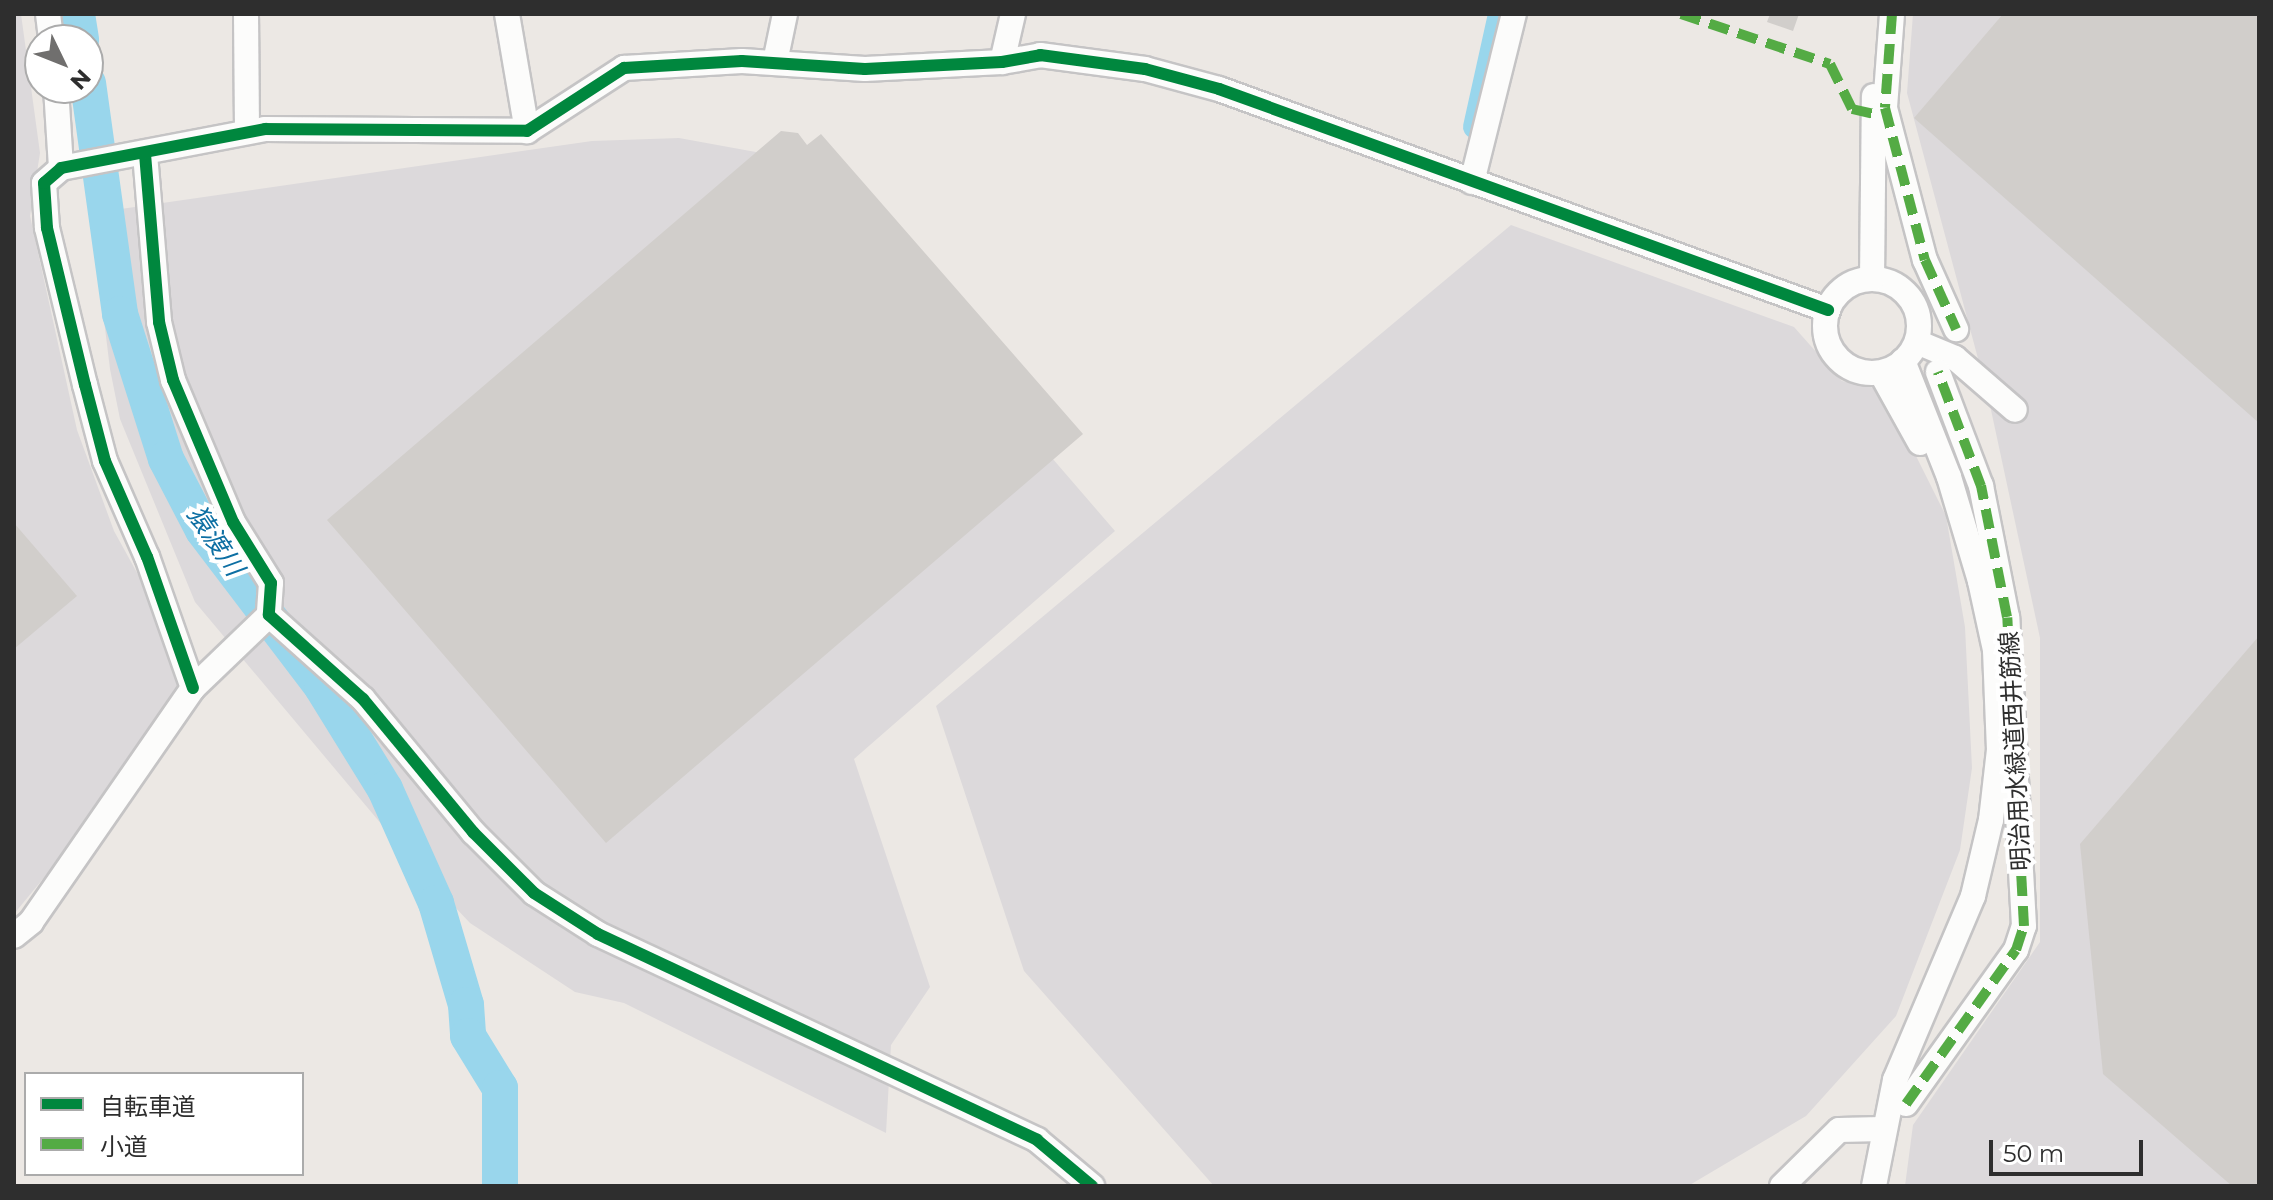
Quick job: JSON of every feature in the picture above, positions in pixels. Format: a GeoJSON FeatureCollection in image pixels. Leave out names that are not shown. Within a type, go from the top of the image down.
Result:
{"type":"FeatureCollection","features":[{"type":"Feature","properties":{"kind":"street"},"geometry":{"type":"LineString","coordinates":[[246,14],[247,132]]}},
{"type":"Feature","properties":{"kind":"street"},"geometry":{"type":"LineString","coordinates":[[507,14],[527,131]]}},
{"type":"Feature","properties":{"kind":"street"},"geometry":{"type":"LineString","coordinates":[[775,62],[785,14]]}},
{"type":"Feature","properties":{"kind":"street"},"geometry":{"type":"LineString","coordinates":[[1002,62],[1013,14]]}},
{"type":"Feature","properties":{"kind":"street"},"geometry":{"type":"LineString","coordinates":[[1472,182],[1514,14]]}},
{"type":"Feature","properties":{"kind":"street"},"geometry":{"type":"LineString","coordinates":[[1872,279],[1878,14]]}},
{"type":"Feature","properties":{"kind":"street"},"geometry":{"type":"LineString","coordinates":[[1892,14],[1885,108],[1925,260],[1956,329]]}},
{"type":"Feature","properties":{"kind":"street"},"geometry":{"type":"LineString","coordinates":[[193,688],[147,557],[105,461],[85,385],[47,228],[44,183],[65,161],[145,154],[247,132],[527,131],[624,68],[688,61],[775,62],[865,69],[1002,62],[1040,55],[1145,69],[1219,89],[1828,310]]}},
{"type":"Feature","properties":{"kind":"street"},"geometry":{"type":"LineString","coordinates":[[58,104],[65,161]]}},
{"type":"Feature","properties":{"kind":"street"},"geometry":{"type":"LineString","coordinates":[[14,936],[31,922],[193,688],[269,615],[271,583],[233,522],[173,380],[159,322],[145,154]]}},
{"type":"Feature","properties":{"kind":"street"},"geometry":{"type":"LineString","coordinates":[[1874,1186],[1882,1129],[1895,1080],[1973,896],[1991,820],[1999,750],[1995,650],[1973,555],[1952,497],[1910,352],[1919,320],[1911,299],[1894,284],[1872,279],[1845,287],[1828,310],[1825,334],[1835,357],[1855,371],[1881,373],[1910,352],[1955,358],[2015,410]]}},
{"type":"Feature","properties":{"kind":"street","name":"明治用水緑道西井筋線"},"geometry":{"type":"LineString","coordinates":[[1906,1104],[2016,950],[2024,926],[2007,617],[1981,486],[1938,372]]}},
{"type":"Feature","properties":{"kind":"street"},"geometry":{"type":"LineString","coordinates":[[1881,373],[1952,497]]}},
{"type":"Feature","properties":{"kind":"street"},"geometry":{"type":"LineString","coordinates":[[269,615],[363,699],[473,832],[534,893],[598,934],[1037,1140],[1092,1186]]}},
{"type":"Feature","properties":{"kind":"street"},"geometry":{"type":"LineString","coordinates":[[1782,1186],[1839,1130],[1882,1129]]}},
{"type":"Feature","properties":{"kind":"shaded area"},"geometry":{"type":"Polygon","coordinates":[[[14,14],[21,14],[24,104],[33,104],[40,153],[30,216],[77,430],[114,531],[194,676],[195,694],[14,914],[14,14]]]}},
{"type":"Feature","properties":{"kind":"shaded area"},"geometry":{"type":"Polygon","coordinates":[[[1913,14],[2259,14],[2259,1186],[1905,1186],[1913,1125],[2040,942],[2040,638],[1988,396],[1907,93],[1913,14]]]}},
{"type":"Feature","properties":{"kind":"shaded area"},"geometry":{"type":"Polygon","coordinates":[[[679,138],[794,159],[1115,531],[854,759],[930,987],[891,1045],[886,1133],[624,1003],[575,992],[470,923],[419,869],[195,602],[120,419],[110,369],[92,222],[100,212],[592,141],[679,138]]]}},
{"type":"Feature","properties":{"kind":"shaded area"},"geometry":{"type":"Polygon","coordinates":[[[1511,225],[1794,327],[1842,381],[1880,389],[1888,400],[1946,516],[1965,627],[1972,768],[1960,850],[1896,1016],[1806,1116],[1688,1186],[1214,1186],[1024,971],[936,706],[1511,225]]]}},
{"type":"Feature","properties":{"kind":"building"},"geometry":{"type":"Polygon","coordinates":[[[1770,14],[1799,14],[1793,31],[1767,22],[1770,14]]]}},
{"type":"Feature","properties":{"kind":"building"},"geometry":{"type":"Polygon","coordinates":[[[2003,14],[2259,14],[2259,423],[1914,118],[2003,14]]]}},
{"type":"Feature","properties":{"kind":"building"},"geometry":{"type":"Polygon","coordinates":[[[781,131],[798,133],[807,145],[821,134],[1083,434],[606,843],[327,520],[781,131]]]}},
{"type":"Feature","properties":{"kind":"building"},"geometry":{"type":"Polygon","coordinates":[[[14,523],[77,596],[14,649],[14,523]]]}},
{"type":"Feature","properties":{"kind":"building"},"geometry":{"type":"Polygon","coordinates":[[[2259,636],[2259,1186],[2232,1186],[2103,1074],[2080,844],[2259,636]]]}},
{"type":"Feature","properties":{"kind":"waterway","name":"猿渡川"},"geometry":{"type":"LineString","coordinates":[[77,14],[79,24]]}},
{"type":"Feature","properties":{"kind":"waterway"},"geometry":{"type":"LineString","coordinates":[[1474,127],[1499,14]]}},
{"type":"Feature","properties":{"kind":"waterway","name":"猿渡川"},"geometry":{"type":"LineString","coordinates":[[91,104],[120,314],[166,459],[203,530],[322,687],[385,789],[436,903],[466,1005],[468,1036],[500,1088],[500,1186]]}},
{"type":"Feature","properties":{"kind":"marked path"},"geometry":{"type":"LineString","coordinates":[[1681,14],[1830,64],[1852,109],[1873,114]]}},
{"type":"Feature","properties":{"kind":"marked path"},"geometry":{"type":"LineString","coordinates":[[1892,14],[1885,108],[1925,260],[1956,329]]}},
{"type":"Feature","properties":{"kind":"marked path"},"geometry":{"type":"LineString","coordinates":[[1906,1104],[2016,950],[2024,926],[2007,617],[1981,486],[1938,372]]}},
{"type":"Feature","properties":{"kind":"cycle path"},"geometry":{"type":"LineString","coordinates":[[193,688],[147,557],[105,461],[85,385],[47,228],[44,183],[61,168],[265,129],[527,131],[624,68],[742,61],[865,69],[1002,62],[1040,55],[1145,69],[1219,89],[1828,310]]}},
{"type":"Feature","properties":{"kind":"cycle path"},"geometry":{"type":"LineString","coordinates":[[145,154],[159,322],[173,380],[233,522],[271,583],[269,615],[363,699],[473,832],[534,893],[598,934],[1037,1140],[1092,1186]]}}]}
